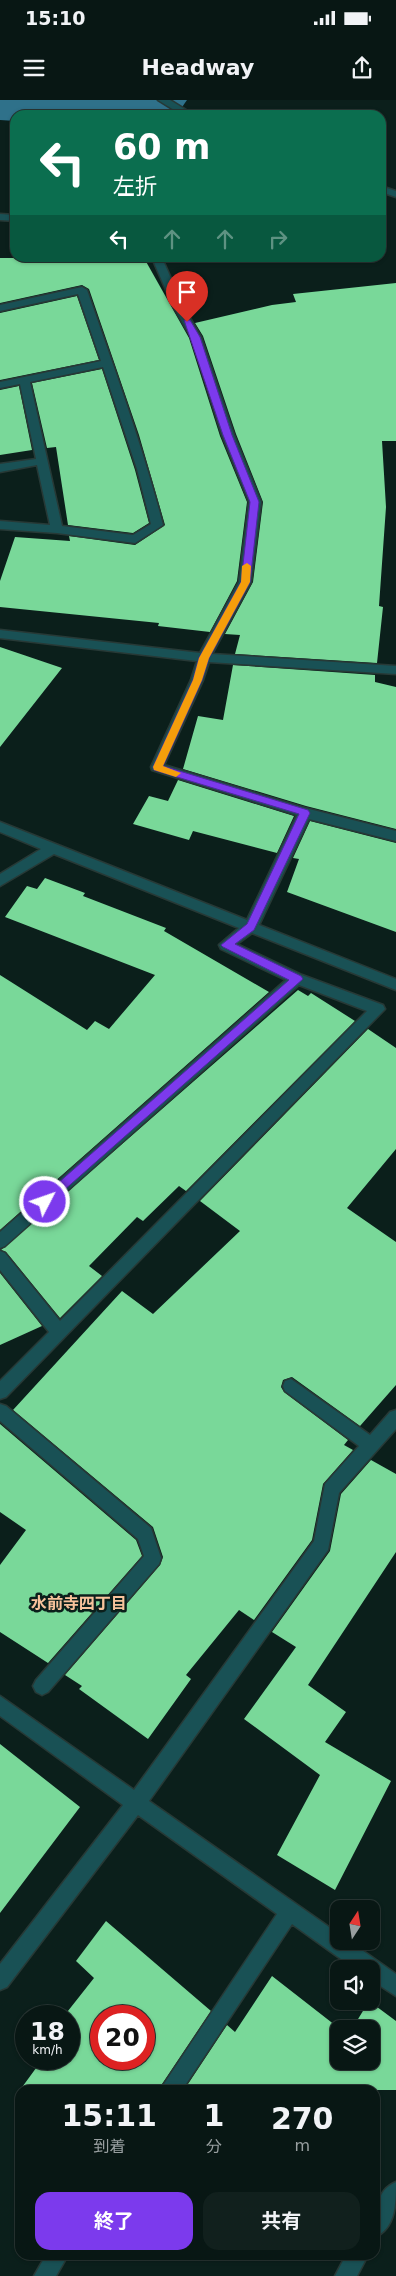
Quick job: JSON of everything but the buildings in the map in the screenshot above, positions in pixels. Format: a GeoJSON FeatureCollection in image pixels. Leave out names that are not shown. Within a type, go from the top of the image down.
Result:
{"type":"FeatureCollection","features":[{"type":"Feature","properties":{"kind":"street"},"geometry":{"type":"LineString","coordinates":[[163,100],[181,110]]}},
{"type":"Feature","properties":{"kind":"street"},"geometry":{"type":"LineString","coordinates":[[160,262],[178,306],[196,337],[228,435],[255,502],[245,582],[204,658],[197,680],[157,767],[305,813],[396,836]]}},
{"type":"Feature","properties":{"kind":"street"},"geometry":{"type":"LineString","coordinates":[[0,308],[82,290],[143,469],[156,525],[135,539],[58,529],[0,525]]}},
{"type":"Feature","properties":{"kind":"street"},"geometry":{"type":"LineString","coordinates":[[0,385],[108,363]]}},
{"type":"Feature","properties":{"kind":"street"},"geometry":{"type":"LineString","coordinates":[[24,380],[58,529]]}},
{"type":"Feature","properties":{"kind":"street"},"geometry":{"type":"LineString","coordinates":[[0,468],[44,461]]}},
{"type":"Feature","properties":{"kind":"street"},"geometry":{"type":"LineString","coordinates":[[0,634],[204,658],[396,670]]}},
{"type":"Feature","properties":{"kind":"street"},"geometry":{"type":"LineString","coordinates":[[0,1392],[378,1009],[298,979],[226,945],[251,927],[305,813]]}},
{"type":"Feature","properties":{"kind":"street"},"geometry":{"type":"LineString","coordinates":[[0,827],[396,985]]}},
{"type":"Feature","properties":{"kind":"street"},"geometry":{"type":"LineString","coordinates":[[0,881],[53,848]]}},
{"type":"Feature","properties":{"kind":"street"},"geometry":{"type":"LineString","coordinates":[[0,1241],[298,979]]}},
{"type":"Feature","properties":{"kind":"street"},"geometry":{"type":"LineString","coordinates":[[0,1258],[59,1332]]}},
{"type":"Feature","properties":{"kind":"street"},"geometry":{"type":"LineString","coordinates":[[291,1386],[371,1445]]}},
{"type":"Feature","properties":{"kind":"street"},"geometry":{"type":"LineString","coordinates":[[0,1411],[145,1534],[153,1558],[42,1686]]}},
{"type":"Feature","properties":{"kind":"street"},"geometry":{"type":"LineString","coordinates":[[0,1980],[136,1803],[322,1544],[331,1490],[396,1418]]}},
{"type":"Feature","properties":{"kind":"street"},"geometry":{"type":"LineString","coordinates":[[0,1705],[396,1986]]}},
{"type":"Feature","properties":{"kind":"street"},"geometry":{"type":"LineString","coordinates":[[173,2085],[290,1911]]}},
{"type":"Feature","properties":{"kind":"street"},"geometry":{"type":"LineString","coordinates":[[380,2219],[396,2192]]}},
{"type":"Feature","properties":{"kind":"street"},"geometry":{"type":"LineString","coordinates":[[44,2276],[55,2260]]}},
{"type":"Feature","properties":{"kind":"street"},"geometry":{"type":"LineString","coordinates":[[345,2276],[355,2260]]}},
{"type":"Feature","properties":{"kind":"waterway"},"geometry":{"type":"LineString","coordinates":[[125,110],[163,100]]}},
{"type":"Feature","properties":{"kind":"waterway"},"geometry":{"type":"LineString","coordinates":[[0,106],[97,110]]}},
{"type":"Feature","properties":{"kind":"slow traffic"},"geometry":{"type":"LineString","coordinates":[[176,773],[157,767],[197,680],[204,658],[245,582],[247,566]]}},
{"type":"Feature","properties":{"kind":"district","name":"水前寺四丁目"},"geometry":{"type":"Point","coordinates":[79,1603]}},
{"type":"Feature","properties":{"kind":"route"},"geometry":{"type":"LineString","coordinates":[[45,1202],[298,979],[226,945],[251,927],[305,813],[157,767],[197,680],[204,658],[245,582],[255,502],[228,435],[196,337],[187,322]]}}]}
